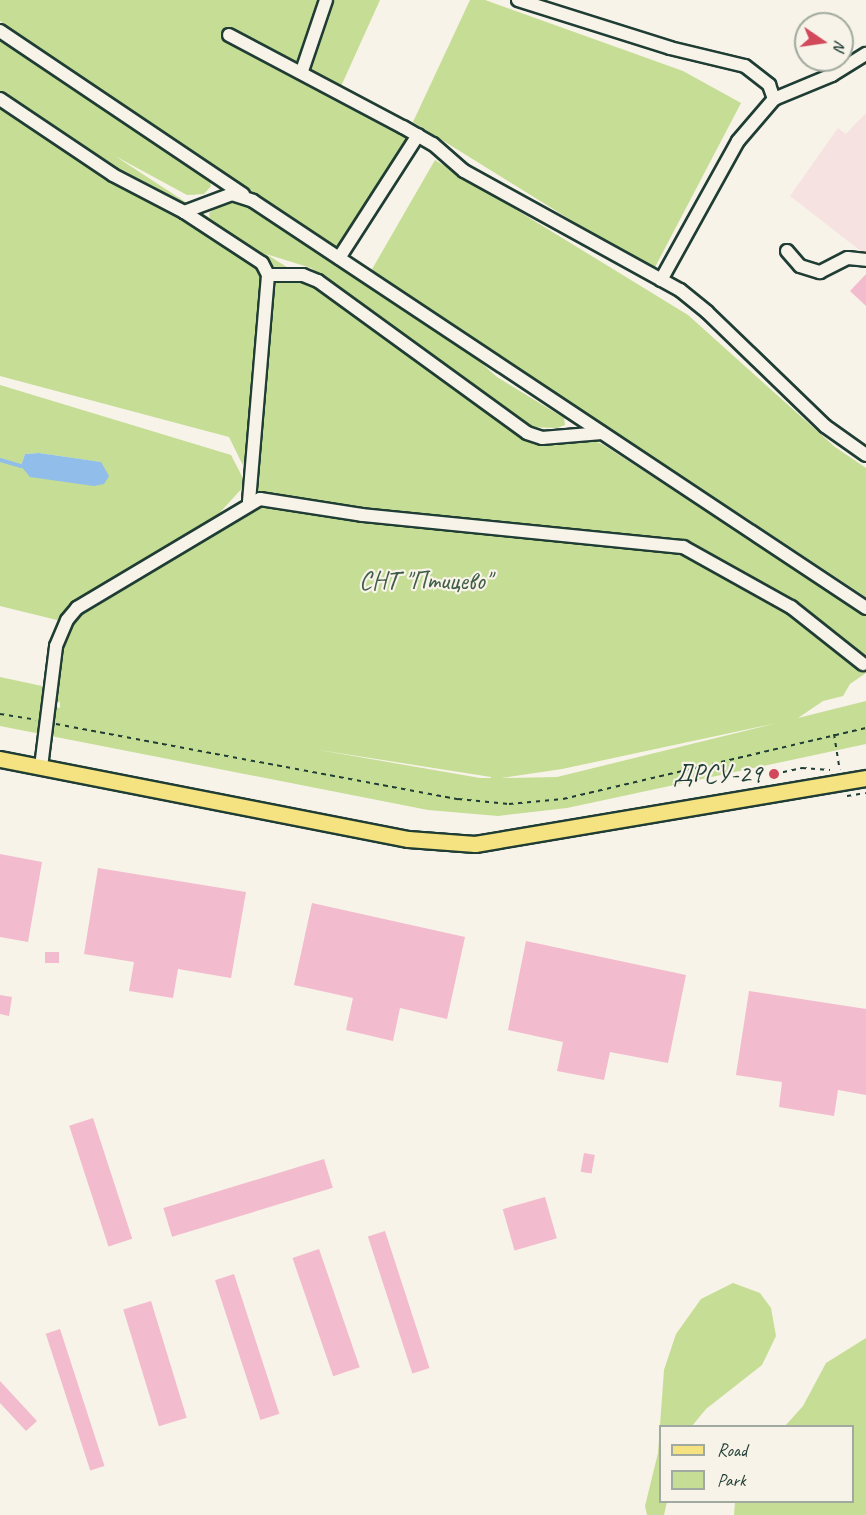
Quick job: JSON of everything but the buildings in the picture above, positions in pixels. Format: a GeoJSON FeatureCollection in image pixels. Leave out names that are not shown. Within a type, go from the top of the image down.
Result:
{"type":"FeatureCollection","features":[{"type":"Feature","properties":{"kind":"main road"},"geometry":{"type":"LineString","coordinates":[[0,759],[408,839],[475,844],[866,778]]}},
{"type":"Feature","properties":{"kind":"street"},"geometry":{"type":"LineString","coordinates":[[302,71],[326,0]]}},
{"type":"Feature","properties":{"kind":"street"},"geometry":{"type":"LineString","coordinates":[[518,0],[670,48],[745,66],[769,85],[774,99]]}},
{"type":"Feature","properties":{"kind":"street"},"geometry":{"type":"LineString","coordinates":[[0,31],[866,608]]}},
{"type":"Feature","properties":{"kind":"street"},"geometry":{"type":"LineString","coordinates":[[229,35],[302,71],[418,135],[464,171],[661,280],[707,312],[825,426],[866,455]]}},
{"type":"Feature","properties":{"kind":"street"},"geometry":{"type":"LineString","coordinates":[[661,280],[738,141],[774,99],[832,75],[866,54]]}},
{"type":"Feature","properties":{"kind":"street"},"geometry":{"type":"LineString","coordinates":[[0,99],[113,175],[184,212],[262,263],[268,275],[249,502]]}},
{"type":"Feature","properties":{"kind":"street"},"geometry":{"type":"LineString","coordinates":[[339,258],[418,135]]}},
{"type":"Feature","properties":{"kind":"street"},"geometry":{"type":"LineString","coordinates":[[184,212],[232,194],[253,201]]}},
{"type":"Feature","properties":{"kind":"street"},"geometry":{"type":"LineString","coordinates":[[787,251],[800,266],[820,272],[848,258],[866,260]]}},
{"type":"Feature","properties":{"kind":"street"},"geometry":{"type":"LineString","coordinates":[[268,275],[303,275],[318,281],[527,433],[542,438],[602,433]]}},
{"type":"Feature","properties":{"kind":"street"},"geometry":{"type":"LineString","coordinates":[[40,767],[56,646],[77,608],[249,502],[260,499],[362,515],[683,547],[791,608],[864,664]]}},
{"type":"Feature","properties":{"kind":"path"},"geometry":{"type":"LineString","coordinates":[[0,714],[458,799],[509,804],[564,799],[866,728]]}},
{"type":"Feature","properties":{"kind":"path"},"geometry":{"type":"LineString","coordinates":[[774,774],[802,768],[840,769]]}},
{"type":"Feature","properties":{"kind":"shaded area"},"geometry":{"type":"Polygon","coordinates":[[[866,113],[866,255],[790,196],[838,128],[846,134],[866,113]]]}},
{"type":"Feature","properties":{"kind":"green space"},"geometry":{"type":"Polygon","coordinates":[[[0,0],[380,0],[338,93],[410,139],[339,254],[0,21],[0,0]]]}},
{"type":"Feature","properties":{"kind":"green space"},"geometry":{"type":"Polygon","coordinates":[[[470,0],[485,0],[683,71],[741,103],[653,271],[413,122],[470,0]]]}},
{"type":"Feature","properties":{"kind":"green space","name":"СНТ \"Птицево\""},"geometry":{"type":"Polygon","coordinates":[[[0,34],[209,175],[211,186],[204,194],[187,195],[115,156],[210,218],[209,213],[221,204],[238,200],[252,207],[470,353],[497,377],[564,418],[565,425],[557,428],[528,427],[556,446],[559,441],[587,438],[602,444],[866,615],[866,673],[850,684],[843,696],[823,701],[798,718],[866,701],[866,744],[567,808],[498,816],[428,810],[0,726],[0,677],[42,686],[54,707],[60,708],[60,702],[53,701],[59,645],[71,620],[169,555],[61,621],[0,606],[0,385],[231,455],[246,484],[203,531],[259,498],[229,437],[0,376],[0,34]],[[266,254],[495,404],[311,268],[266,254]],[[39,453],[25,454],[21,466],[100,462],[39,453]],[[777,723],[562,769],[501,778],[557,777],[777,723]],[[313,749],[480,778],[491,777],[313,749]]]}},
{"type":"Feature","properties":{"kind":"green space"},"geometry":{"type":"Polygon","coordinates":[[[435,160],[688,315],[835,447],[866,468],[866,597],[371,271],[435,160]]]}},
{"type":"Feature","properties":{"kind":"green space"},"geometry":{"type":"Polygon","coordinates":[[[733,1283],[760,1293],[771,1308],[776,1336],[762,1365],[706,1409],[693,1425],[660,1425],[664,1370],[676,1334],[701,1299],[733,1283]]]}},
{"type":"Feature","properties":{"kind":"green space"},"geometry":{"type":"Polygon","coordinates":[[[866,1338],[866,1515],[734,1515],[735,1503],[854,1503],[854,1425],[786,1425],[803,1406],[826,1363],[866,1338]]]}},
{"type":"Feature","properties":{"kind":"green space"},"geometry":{"type":"Polygon","coordinates":[[[659,1439],[659,1503],[667,1503],[664,1515],[647,1515],[645,1506],[658,1453],[659,1439]]]}},
{"type":"Feature","properties":{"kind":"water"},"geometry":{"type":"Polygon","coordinates":[[[39,453],[101,462],[109,476],[104,484],[94,486],[30,477],[21,466],[25,454],[39,453]]]}},
{"type":"Feature","properties":{"kind":"waterway"},"geometry":{"type":"LineString","coordinates":[[0,460],[21,466]]}},
{"type":"Feature","properties":{"kind":"place","name":"ДРСУ-29"},"geometry":{"type":"Point","coordinates":[774,774]}}]}
